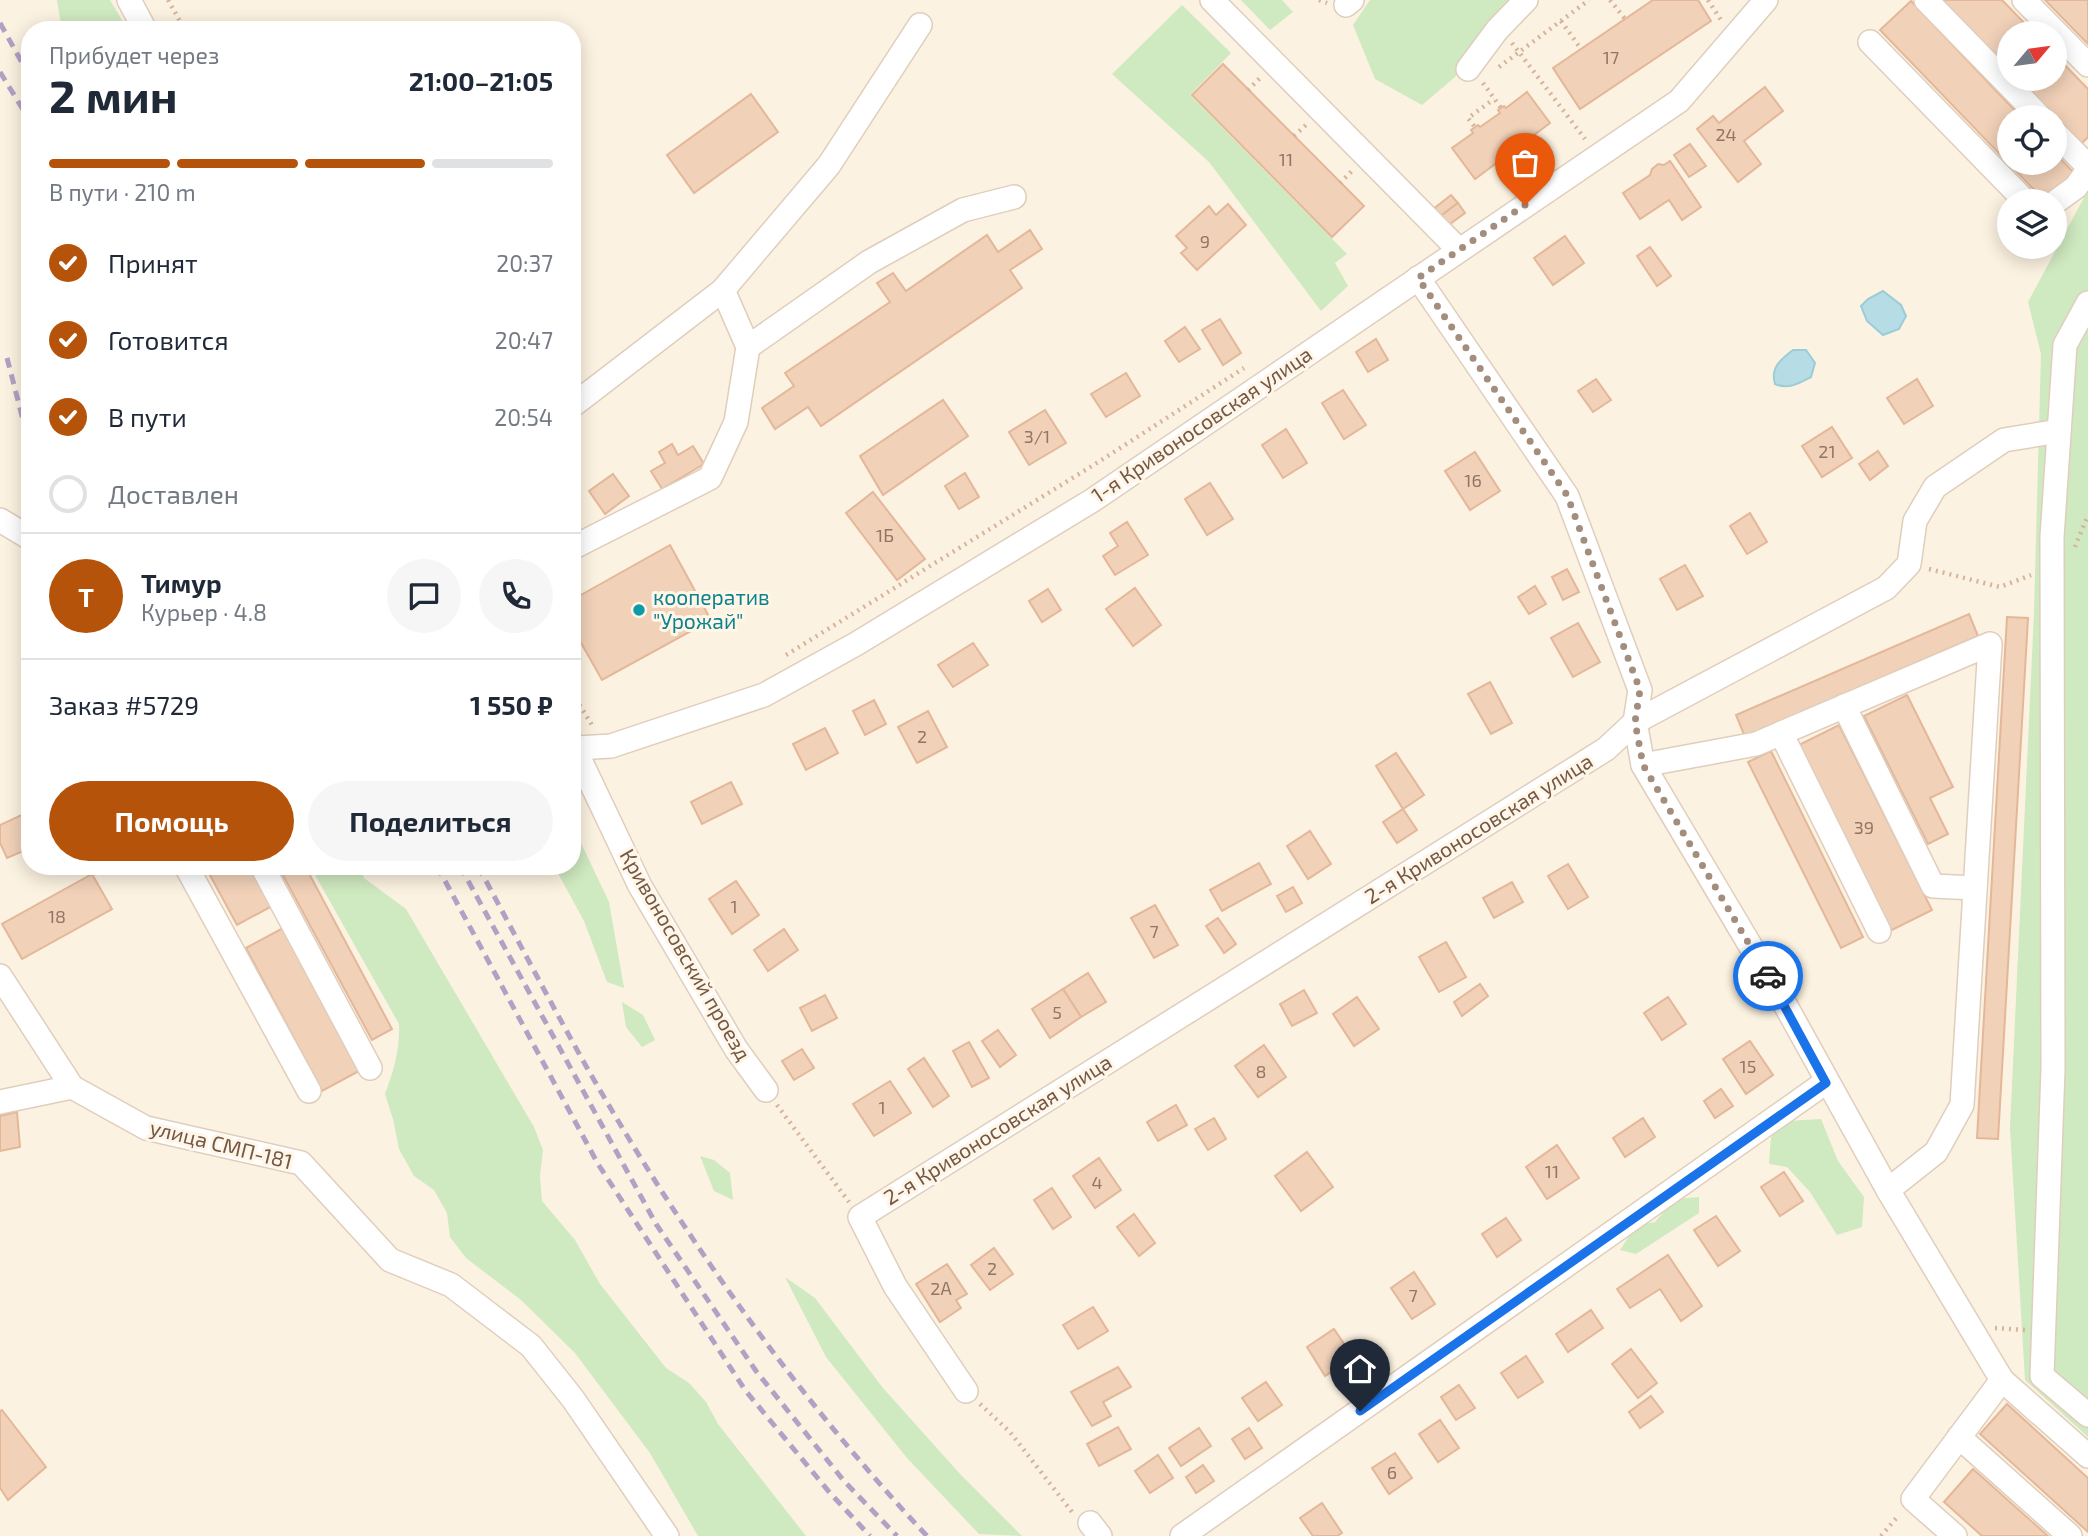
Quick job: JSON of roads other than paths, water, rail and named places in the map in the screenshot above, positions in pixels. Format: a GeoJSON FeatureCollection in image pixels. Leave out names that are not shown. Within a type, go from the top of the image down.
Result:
{"type":"FeatureCollection","features":[{"type":"Feature","properties":{"kind":"street"},"geometry":{"type":"LineString","coordinates":[[129,0],[140,21]]}},
{"type":"Feature","properties":{"kind":"street"},"geometry":{"type":"LineString","coordinates":[[1212,0],[1459,250]]}},
{"type":"Feature","properties":{"kind":"street"},"geometry":{"type":"LineString","coordinates":[[1468,69],[1497,30],[1526,0]]}},
{"type":"Feature","properties":{"kind":"street","name":"1-я Кривоносовская улица"},"geometry":{"type":"LineString","coordinates":[[581,745],[611,746],[764,695],[856,644],[1093,500],[1679,101],[1766,0]]}},
{"type":"Feature","properties":{"kind":"street"},"geometry":{"type":"LineString","coordinates":[[1926,0],[2028,105]]}},
{"type":"Feature","properties":{"kind":"street"},"geometry":{"type":"LineString","coordinates":[[2024,0],[2088,65]]}},
{"type":"Feature","properties":{"kind":"street"},"geometry":{"type":"LineString","coordinates":[[581,399],[723,290],[830,165],[920,25]]}},
{"type":"Feature","properties":{"kind":"street"},"geometry":{"type":"LineString","coordinates":[[1870,42],[2013,189]]}},
{"type":"Feature","properties":{"kind":"street"},"geometry":{"type":"LineString","coordinates":[[2067,146],[2088,168],[2076,187],[2067,194]]}},
{"type":"Feature","properties":{"kind":"street"},"geometry":{"type":"LineString","coordinates":[[748,347],[869,262],[963,210],[1014,197]]}},
{"type":"Feature","properties":{"kind":"street"},"geometry":{"type":"LineString","coordinates":[[1418,278],[1567,495],[1640,690],[1635,722],[1643,765],[1782,999],[1826,1083],[1888,1190],[2002,1380],[2088,1456]]}},
{"type":"Feature","properties":{"kind":"street"},"geometry":{"type":"LineString","coordinates":[[581,543],[710,478],[736,422],[748,347],[723,290]]}},
{"type":"Feature","properties":{"kind":"street"},"geometry":{"type":"LineString","coordinates":[[2088,303],[2065,345],[2052,537],[2053,1069],[2042,1376],[2088,1415]]}},
{"type":"Feature","properties":{"kind":"street","name":"2-я Кривоносовская улица"},"geometry":{"type":"LineString","coordinates":[[966,1391],[895,1286],[860,1217],[1606,749],[1635,722],[1886,588],[1909,564],[1915,521],[1935,487],[2004,440],[2059,431]]}},
{"type":"Feature","properties":{"kind":"street"},"geometry":{"type":"LineString","coordinates":[[0,520],[21,533]]}},
{"type":"Feature","properties":{"kind":"street"},"geometry":{"type":"LineString","coordinates":[[1643,765],[1756,744],[1990,644],[1962,1105],[1936,1152],[1888,1190]]}},
{"type":"Feature","properties":{"kind":"street"},"geometry":{"type":"LineString","coordinates":[[1844,706],[1933,886],[1975,888]]}},
{"type":"Feature","properties":{"kind":"street"},"geometry":{"type":"LineString","coordinates":[[1781,733],[1879,931]]}},
{"type":"Feature","properties":{"kind":"street","name":"Кривоносовский проезд"},"geometry":{"type":"LineString","coordinates":[[581,760],[640,886],[736,1049],[766,1090]]}},
{"type":"Feature","properties":{"kind":"street"},"geometry":{"type":"LineString","coordinates":[[191,875],[309,1091]]}},
{"type":"Feature","properties":{"kind":"street"},"geometry":{"type":"LineString","coordinates":[[267,875],[370,1068]]}},
{"type":"Feature","properties":{"kind":"street"},"geometry":{"type":"LineString","coordinates":[[0,976],[72,1087],[0,1102]]}},
{"type":"Feature","properties":{"kind":"street"},"geometry":{"type":"LineString","coordinates":[[1182,1536],[1826,1083]]}},
{"type":"Feature","properties":{"kind":"street","name":"улица СМП-181"},"geometry":{"type":"LineString","coordinates":[[72,1087],[146,1128],[301,1163],[390,1260],[451,1285],[531,1346],[573,1399],[667,1536]]}},
{"type":"Feature","properties":{"kind":"street"},"geometry":{"type":"LineString","coordinates":[[1955,1536],[1913,1499],[2002,1380]]}},
{"type":"Feature","properties":{"kind":"street"},"geometry":{"type":"LineString","coordinates":[[1959,1437],[2070,1536]]}},
{"type":"Feature","properties":{"kind":"water"},"geometry":{"type":"Polygon","coordinates":[[[1883,291],[1901,305],[1906,316],[1899,329],[1883,335],[1867,321],[1861,306],[1883,291]]]}},
{"type":"Feature","properties":{"kind":"water"},"geometry":{"type":"Polygon","coordinates":[[[1793,350],[1806,350],[1815,363],[1811,377],[1789,386],[1775,384],[1775,369],[1793,350]]]}},
{"type":"Feature","properties":{"kind":"railway"},"geometry":{"type":"LineString","coordinates":[[0,23],[21,61]]}},
{"type":"Feature","properties":{"kind":"railway"},"geometry":{"type":"LineString","coordinates":[[0,72],[21,106]]}},
{"type":"Feature","properties":{"kind":"railway"},"geometry":{"type":"LineString","coordinates":[[7,358],[21,412]]}},
{"type":"Feature","properties":{"kind":"railway"},"geometry":{"type":"LineString","coordinates":[[442,875],[598,1164],[745,1390],[830,1493],[870,1536]]}},
{"type":"Feature","properties":{"kind":"railway"},"geometry":{"type":"LineString","coordinates":[[465,875],[656,1224],[756,1371],[844,1481],[897,1536]]}},
{"type":"Feature","properties":{"kind":"railway"},"geometry":{"type":"LineString","coordinates":[[483,875],[586,1066],[701,1251],[786,1370],[878,1482],[927,1536]]}},
{"type":"Feature","properties":{"kind":"place","name":"кооператив \"Урожай\""},"geometry":{"type":"Point","coordinates":[639,610]}}]}
